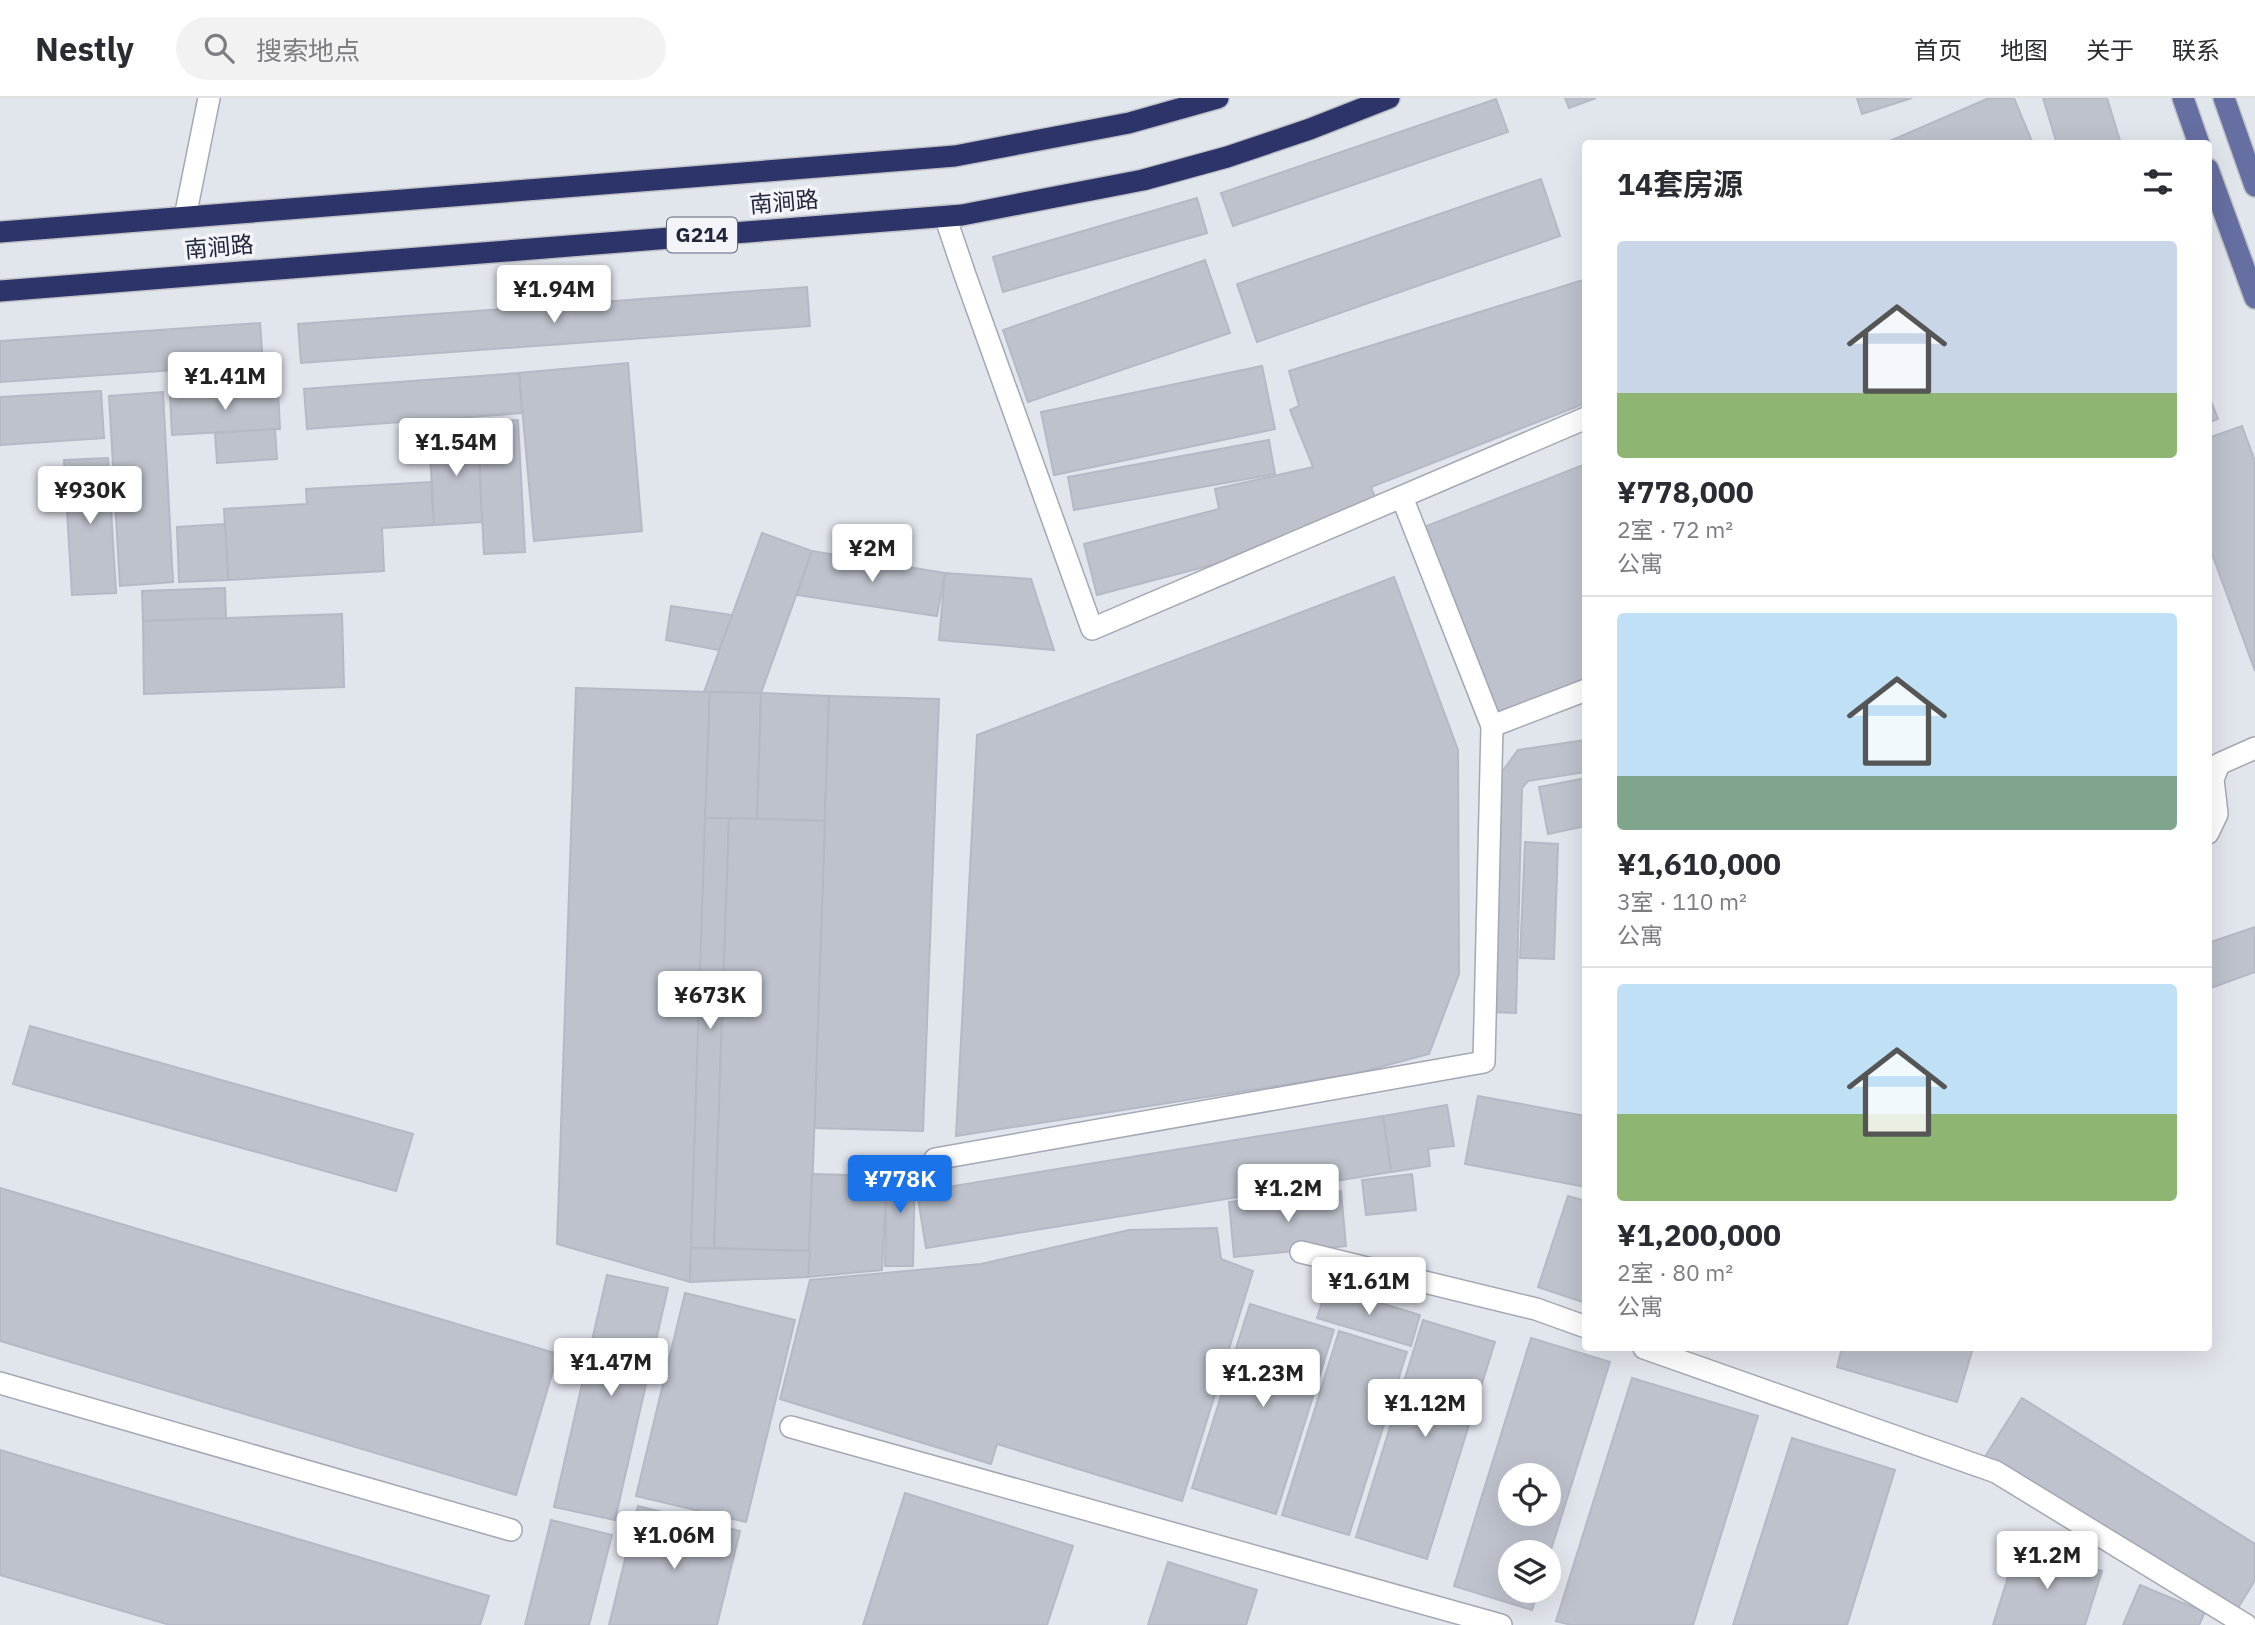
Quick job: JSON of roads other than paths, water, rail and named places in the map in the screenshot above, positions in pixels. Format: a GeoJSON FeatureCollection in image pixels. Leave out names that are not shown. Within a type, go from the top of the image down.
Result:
{"type":"FeatureCollection","features":[{"type":"Feature","properties":{"kind":"highway","name":"南涧路"},"geometry":{"type":"LineString","coordinates":[[0,232],[955,156],[1129,123],[1218,98]]}},
{"type":"Feature","properties":{"kind":"highway","name":"南涧路"},"geometry":{"type":"LineString","coordinates":[[0,291],[945,216],[1143,180],[1227,157],[1389,98]]}},
{"type":"Feature","properties":{"kind":"main road"},"geometry":{"type":"LineString","coordinates":[[2183,98],[2198,140]]}},
{"type":"Feature","properties":{"kind":"main road"},"geometry":{"type":"LineString","coordinates":[[2224,98],[2255,186]]}},
{"type":"Feature","properties":{"kind":"main road"},"geometry":{"type":"LineString","coordinates":[[2212,180],[2255,298]]}},
{"type":"Feature","properties":{"kind":"street"},"geometry":{"type":"LineString","coordinates":[[185,217],[209,98]]}},
{"type":"Feature","properties":{"kind":"street"},"geometry":{"type":"LineString","coordinates":[[945,216],[1092,629],[1582,420]]}},
{"type":"Feature","properties":{"kind":"street"},"geometry":{"type":"LineString","coordinates":[[935,1159],[1483,1062],[1492,726],[1402,497]]}},
{"type":"Feature","properties":{"kind":"street"},"geometry":{"type":"LineString","coordinates":[[1492,726],[1582,692]]}},
{"type":"Feature","properties":{"kind":"street"},"geometry":{"type":"LineString","coordinates":[[2212,825],[2217,814],[2213,779],[2219,764],[2255,748]]}},
{"type":"Feature","properties":{"kind":"street"},"geometry":{"type":"LineString","coordinates":[[1301,1252],[1536,1309],[1582,1326]]}},
{"type":"Feature","properties":{"kind":"street"},"geometry":{"type":"LineString","coordinates":[[1653,1351],[1996,1472],[2246,1625]]}},
{"type":"Feature","properties":{"kind":"street"},"geometry":{"type":"LineString","coordinates":[[0,1383],[511,1530]]}},
{"type":"Feature","properties":{"kind":"street"},"geometry":{"type":"LineString","coordinates":[[791,1427],[1501,1625]]}}]}
